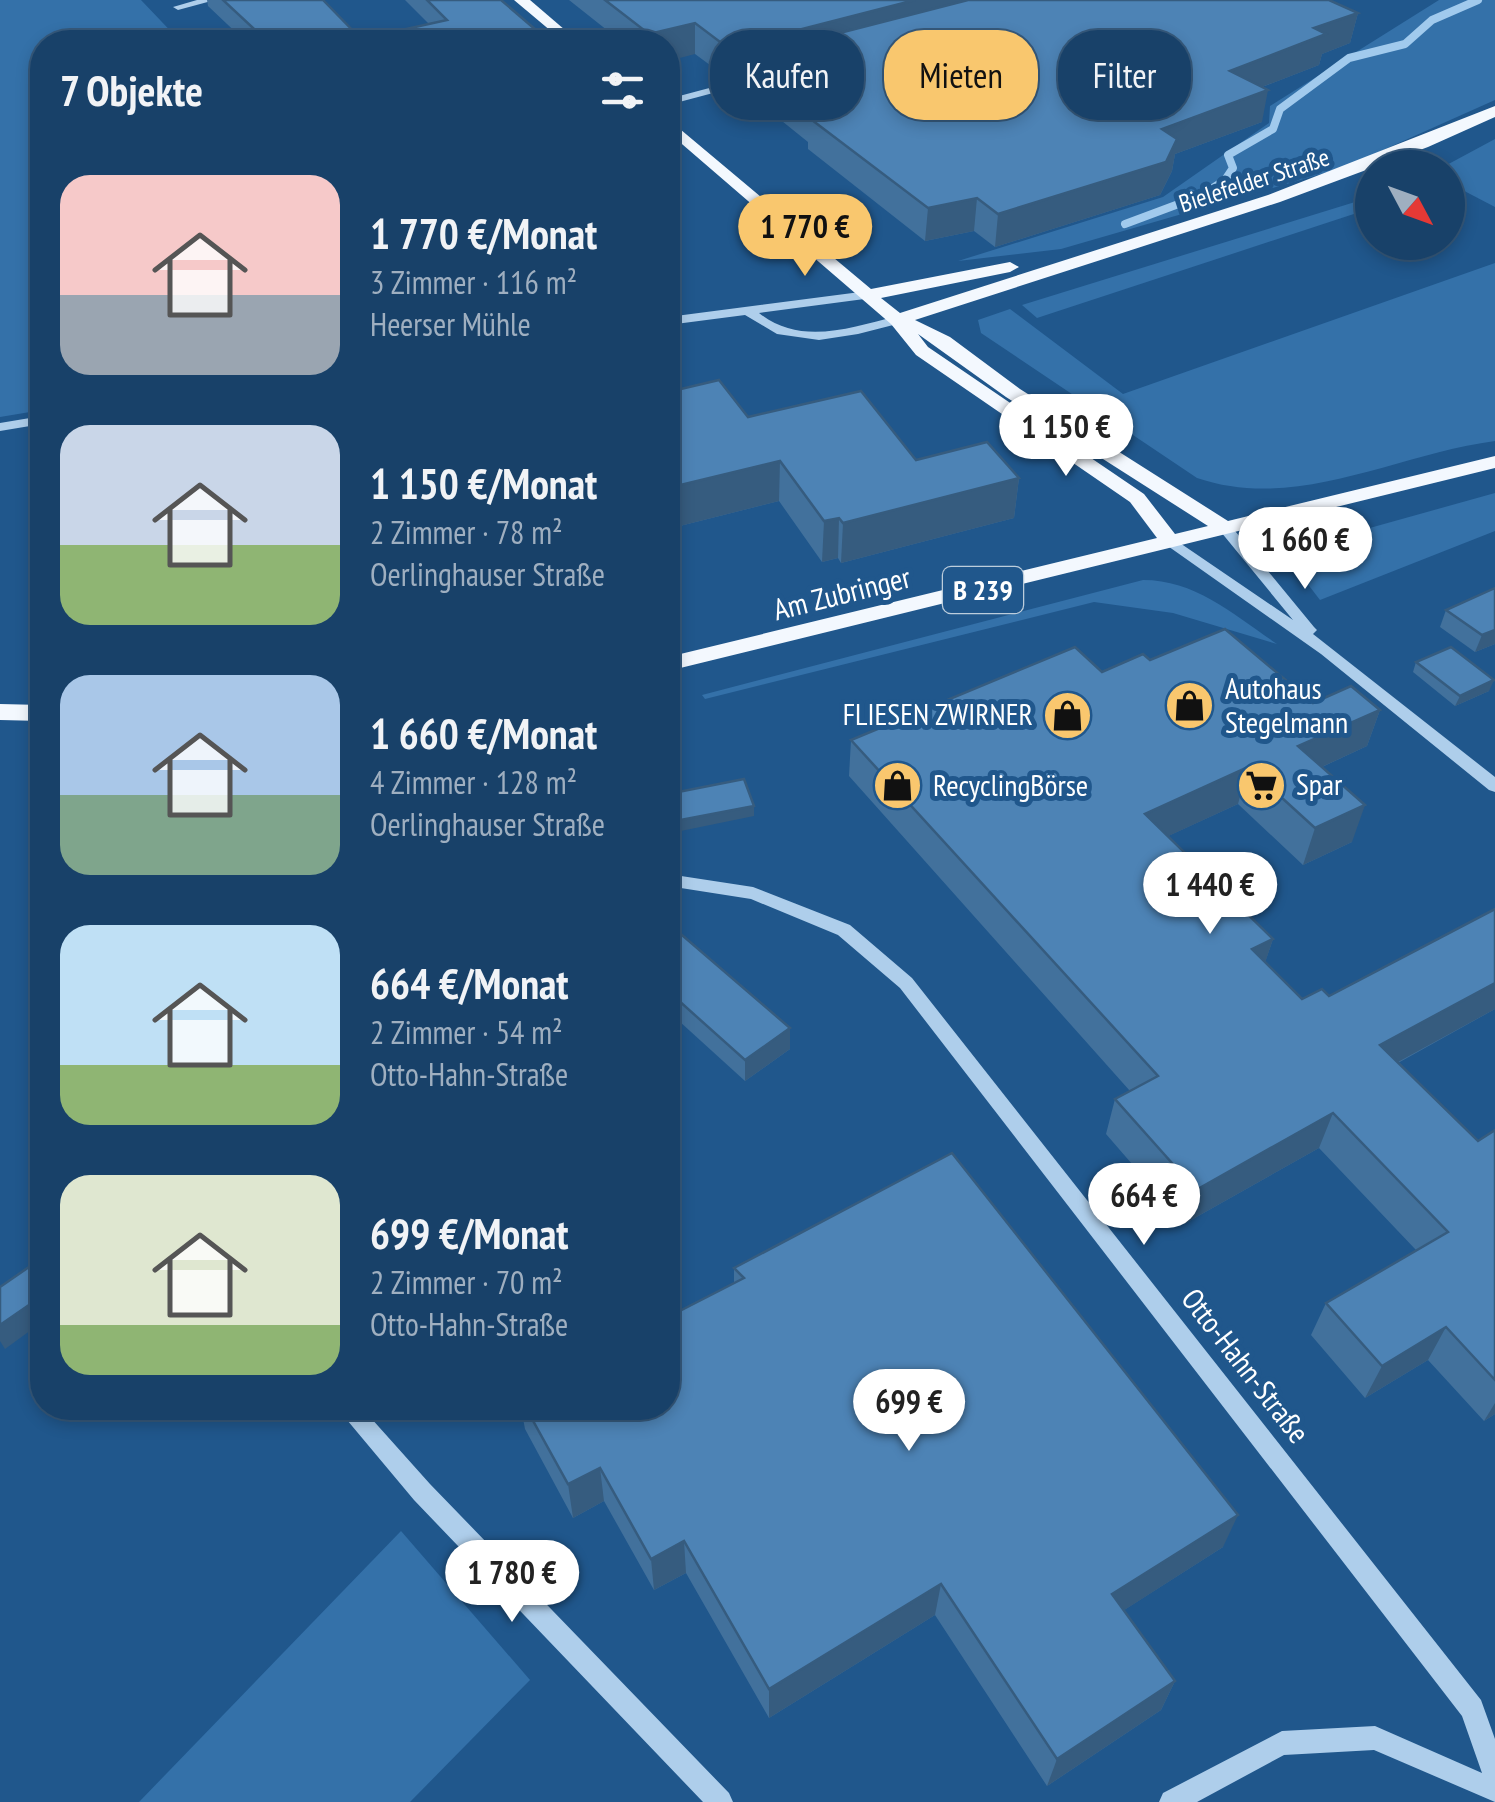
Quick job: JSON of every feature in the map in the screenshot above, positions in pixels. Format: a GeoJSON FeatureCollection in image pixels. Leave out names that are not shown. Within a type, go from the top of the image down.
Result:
{"type":"FeatureCollection","features":[{"type":"Feature","properties":{"kind":"main road"},"geometry":{"type":"LineString","coordinates":[[521,0],[557,30]]}},
{"type":"Feature","properties":{"kind":"main road","name":"Bielefelder Straße"},"geometry":{"type":"LineString","coordinates":[[896,320],[1079,258],[1273,202],[1393,158],[1495,112]]}},
{"type":"Feature","properties":{"kind":"main road"},"geometry":{"type":"LineString","coordinates":[[680,134],[896,320],[922,351],[1137,498],[1172,544]]}},
{"type":"Feature","properties":{"kind":"main road","name":"Bielefelder Straße"},"geometry":{"type":"LineString","coordinates":[[868,295],[1079,258]]}},
{"type":"Feature","properties":{"kind":"main road"},"geometry":{"type":"LineString","coordinates":[[896,320],[920,326],[998,383],[1180,493],[1226,528]]}},
{"type":"Feature","properties":{"kind":"main road","name":"Am Zubringer"},"geometry":{"type":"LineString","coordinates":[[680,661],[1495,462]]}},
{"type":"Feature","properties":{"kind":"main road"},"geometry":{"type":"LineString","coordinates":[[0,712],[30,713]]}},
{"type":"Feature","properties":{"kind":"street"},"geometry":{"type":"LineString","coordinates":[[178,7],[210,0]]}},
{"type":"Feature","properties":{"kind":"street"},"geometry":{"type":"LineString","coordinates":[[680,99],[710,91]]}},
{"type":"Feature","properties":{"kind":"street"},"geometry":{"type":"LineString","coordinates":[[680,319],[868,295]]}},
{"type":"Feature","properties":{"kind":"street"},"geometry":{"type":"LineString","coordinates":[[748,310],[783,332],[814,339],[896,320]]}},
{"type":"Feature","properties":{"kind":"street"},"geometry":{"type":"LineString","coordinates":[[0,427],[30,422]]}},
{"type":"Feature","properties":{"kind":"street"},"geometry":{"type":"LineString","coordinates":[[1226,528],[1326,650]]}},
{"type":"Feature","properties":{"kind":"street"},"geometry":{"type":"LineString","coordinates":[[1172,544],[1326,650],[1495,786]]}},
{"type":"Feature","properties":{"kind":"street","name":"Otto-Hahn-Straße"},"geometry":{"type":"LineString","coordinates":[[680,882],[753,893],[844,930],[906,983],[1472,1709],[1495,1773]]}},
{"type":"Feature","properties":{"kind":"street"},"geometry":{"type":"LineString","coordinates":[[359,1420],[422,1492],[720,1802]]}},
{"type":"Feature","properties":{"kind":"street"},"geometry":{"type":"LineString","coordinates":[[1172,1802],[1282,1743],[1375,1738],[1495,1791]]}},
{"type":"Feature","properties":{"kind":"shaded area"},"geometry":{"type":"Polygon","coordinates":[[[0,0],[141,0],[170,30],[30,30],[30,412],[0,417],[0,0]]]}},
{"type":"Feature","properties":{"kind":"shaded area"},"geometry":{"type":"Polygon","coordinates":[[[1439,0],[1495,0],[1495,100],[1383,150],[1355,150],[1355,163],[1345,167],[1061,249],[958,261],[1163,197],[1269,123],[1270,106],[1439,0]]]}},
{"type":"Feature","properties":{"kind":"shaded area"},"geometry":{"type":"Polygon","coordinates":[[[1495,139],[1495,207],[1465,191],[1465,155],[1495,139]]]}},
{"type":"Feature","properties":{"kind":"shaded area"},"geometry":{"type":"Polygon","coordinates":[[[1355,202],[1355,214],[1037,318],[1022,305],[1355,202]]]}},
{"type":"Feature","properties":{"kind":"shaded area"},"geometry":{"type":"Polygon","coordinates":[[[1495,263],[1495,441],[1309,485],[1234,487],[1197,478],[981,333],[978,320],[1010,309],[1123,394],[1495,263]]]}},
{"type":"Feature","properties":{"kind":"shaded area"},"geometry":{"type":"Polygon","coordinates":[[[1495,493],[1495,531],[1320,600],[1300,574],[1316,543],[1495,493]]]}},
{"type":"Feature","properties":{"kind":"shaded area"},"geometry":{"type":"Polygon","coordinates":[[[1143,580],[1197,593],[1277,644],[1173,613],[1094,602],[705,699],[702,695],[1143,580]]]}},
{"type":"Feature","properties":{"kind":"shaded area"},"geometry":{"type":"Polygon","coordinates":[[[401,1531],[530,1680],[410,1802],[139,1802],[401,1531]]]}},
{"type":"Feature","properties":{"kind":"building"},"geometry":{"type":"Polygon","coordinates":[[[223,0],[323,0],[352,30],[255,30],[223,0]]]}},
{"type":"Feature","properties":{"kind":"building"},"geometry":{"type":"Polygon","coordinates":[[[427,0],[501,0],[536,30],[402,30],[447,20],[427,0]]]}},
{"type":"Feature","properties":{"kind":"building"},"geometry":{"type":"Polygon","coordinates":[[[605,0],[915,0],[798,30],[710,30],[710,34],[695,23],[644,30],[605,0]]]}},
{"type":"Feature","properties":{"kind":"building"},"geometry":{"type":"Polygon","coordinates":[[[968,0],[1329,0],[1358,13],[1314,28],[1326,34],[1230,71],[1268,90],[1191,118],[1191,30],[1058,30],[1058,120],[1186,120],[1162,129],[1177,139],[1166,162],[998,214],[977,198],[928,208],[812,120],[864,120],[864,30],[851,30],[968,0]]]}},
{"type":"Feature","properties":{"kind":"building"},"geometry":{"type":"Polygon","coordinates":[[[719,380],[748,417],[861,391],[916,460],[987,442],[1019,478],[843,523],[839,518],[824,521],[780,461],[680,485],[680,389],[719,380]]]}},
{"type":"Feature","properties":{"kind":"building"},"geometry":{"type":"Polygon","coordinates":[[[1495,588],[1495,630],[1482,635],[1446,610],[1495,588]]]}},
{"type":"Feature","properties":{"kind":"building"},"geometry":{"type":"Polygon","coordinates":[[[1225,629],[1313,703],[1351,686],[1380,710],[1298,746],[1365,805],[1315,828],[1248,767],[1145,814],[1273,939],[1252,949],[1302,999],[1322,989],[1329,996],[1495,909],[1495,983],[1380,1045],[1478,1141],[1495,1130],[1495,1380],[1446,1327],[1382,1366],[1326,1303],[1448,1232],[1333,1113],[1196,1190],[1115,1099],[1158,1076],[851,740],[1075,647],[1102,672],[1143,654],[1150,660],[1225,629]]]}},
{"type":"Feature","properties":{"kind":"building"},"geometry":{"type":"Polygon","coordinates":[[[1451,647],[1494,680],[1460,696],[1416,662],[1451,647]]]}},
{"type":"Feature","properties":{"kind":"building"},"geometry":{"type":"Polygon","coordinates":[[[744,779],[754,806],[680,820],[680,792],[744,779]]]}},
{"type":"Feature","properties":{"kind":"building"},"geometry":{"type":"Polygon","coordinates":[[[680,933],[790,1028],[745,1060],[680,1002],[680,933]]]}},
{"type":"Feature","properties":{"kind":"building"},"geometry":{"type":"Polygon","coordinates":[[[952,1153],[1238,1515],[1112,1594],[1175,1681],[1057,1759],[941,1584],[769,1689],[684,1541],[651,1559],[600,1468],[568,1484],[533,1420],[680,1420],[680,1311],[744,1278],[734,1268],[952,1153]]]}},
{"type":"Feature","properties":{"kind":"building"},"geometry":{"type":"Polygon","coordinates":[[[30,1266],[30,1304],[0,1325],[0,1287],[30,1266]]]}},
{"type":"Feature","properties":{"kind":"waterway"},"geometry":{"type":"LineString","coordinates":[[1125,224],[1200,196],[1225,180],[1233,168],[1228,155],[1273,129],[1280,109],[1349,58],[1405,44],[1432,20],[1478,0]]}},
{"type":"Feature","properties":{"kind":"place","name":"Autohaus Stegelmann"},"geometry":{"type":"Point","coordinates":[1190,706]}},
{"type":"Feature","properties":{"kind":"place","name":"FLIESEN ZWIRNER"},"geometry":{"type":"Point","coordinates":[1068,715]}},
{"type":"Feature","properties":{"kind":"place","name":"Spar"},"geometry":{"type":"Point","coordinates":[1261,785]}},
{"type":"Feature","properties":{"kind":"place","name":"RecyclingBörse"},"geometry":{"type":"Point","coordinates":[898,786]}}]}
